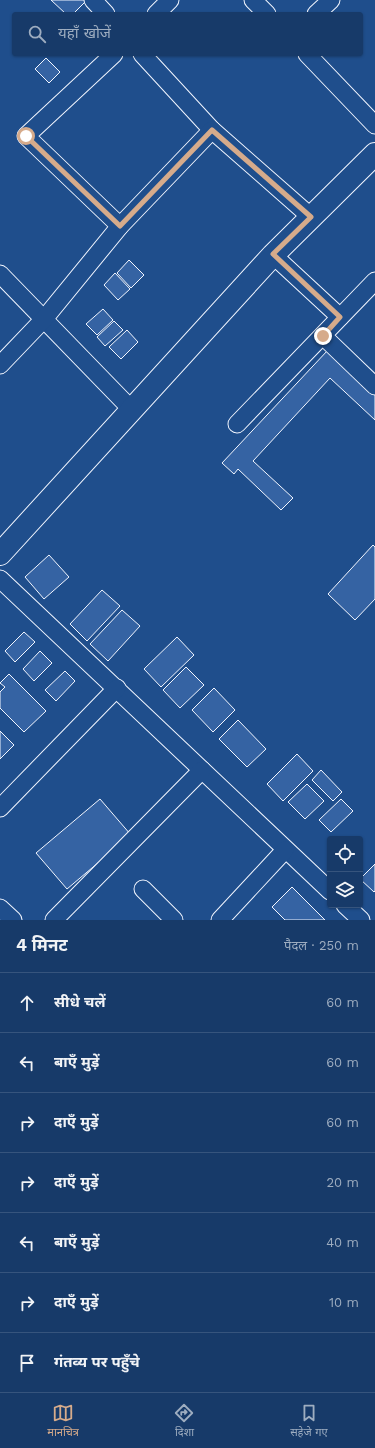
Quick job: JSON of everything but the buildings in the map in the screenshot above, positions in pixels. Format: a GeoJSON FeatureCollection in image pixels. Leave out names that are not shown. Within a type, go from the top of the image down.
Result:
{"type":"FeatureCollection","features":[{"type":"Feature","properties":{"kind":"main road"},"geometry":{"type":"LineString","coordinates":[[0,554],[273,254],[375,154]]}},
{"type":"Feature","properties":{"kind":"street"},"geometry":{"type":"LineString","coordinates":[[93,0],[104,12]]}},
{"type":"Feature","properties":{"kind":"street"},"geometry":{"type":"LineString","coordinates":[[158,12],[170,0]]}},
{"type":"Feature","properties":{"kind":"street"},"geometry":{"type":"LineString","coordinates":[[253,0],[265,12]]}},
{"type":"Feature","properties":{"kind":"street"},"geometry":{"type":"LineString","coordinates":[[318,12],[330,0]]}},
{"type":"Feature","properties":{"kind":"street"},"geometry":{"type":"LineString","coordinates":[[112,56],[26,136],[120,226]]}},
{"type":"Feature","properties":{"kind":"street"},"geometry":{"type":"LineString","coordinates":[[144,56],[212,130],[311,217]]}},
{"type":"Feature","properties":{"kind":"street"},"geometry":{"type":"LineString","coordinates":[[309,56],[375,125]]}},
{"type":"Feature","properties":{"kind":"street"},"geometry":{"type":"LineString","coordinates":[[0,365],[44,319],[120,226],[212,130]]}},
{"type":"Feature","properties":{"kind":"street"},"geometry":{"type":"LineString","coordinates":[[273,254],[340,317]]}},
{"type":"Feature","properties":{"kind":"street"},"geometry":{"type":"LineString","coordinates":[[0,274],[132,410]]}},
{"type":"Feature","properties":{"kind":"street"},"geometry":{"type":"LineString","coordinates":[[237,424],[375,282]]}},
{"type":"Feature","properties":{"kind":"street"},"geometry":{"type":"LineString","coordinates":[[323,336],[375,386]]}},
{"type":"Feature","properties":{"kind":"street"},"geometry":{"type":"LineString","coordinates":[[0,579],[327,888]]}},
{"type":"Feature","properties":{"kind":"street"},"geometry":{"type":"LineString","coordinates":[[0,808],[117,688]]}},
{"type":"Feature","properties":{"kind":"street"},"geometry":{"type":"LineString","coordinates":[[54,920],[202,770]]}},
{"type":"Feature","properties":{"kind":"street"},"geometry":{"type":"LineString","coordinates":[[220,920],[286,850]]}},
{"type":"Feature","properties":{"kind":"street"},"geometry":{"type":"LineString","coordinates":[[143,889],[174,920]]}},
{"type":"Feature","properties":{"kind":"street"},"geometry":{"type":"LineString","coordinates":[[0,908],[13,920]]}},
{"type":"Feature","properties":{"kind":"street"},"geometry":{"type":"LineString","coordinates":[[348,908],[361,920]]}},
{"type":"Feature","properties":{"kind":"route"},"geometry":{"type":"LineString","coordinates":[[26,136],[120,226],[212,130],[311,217],[273,254],[340,317],[323,336]]}}]}
